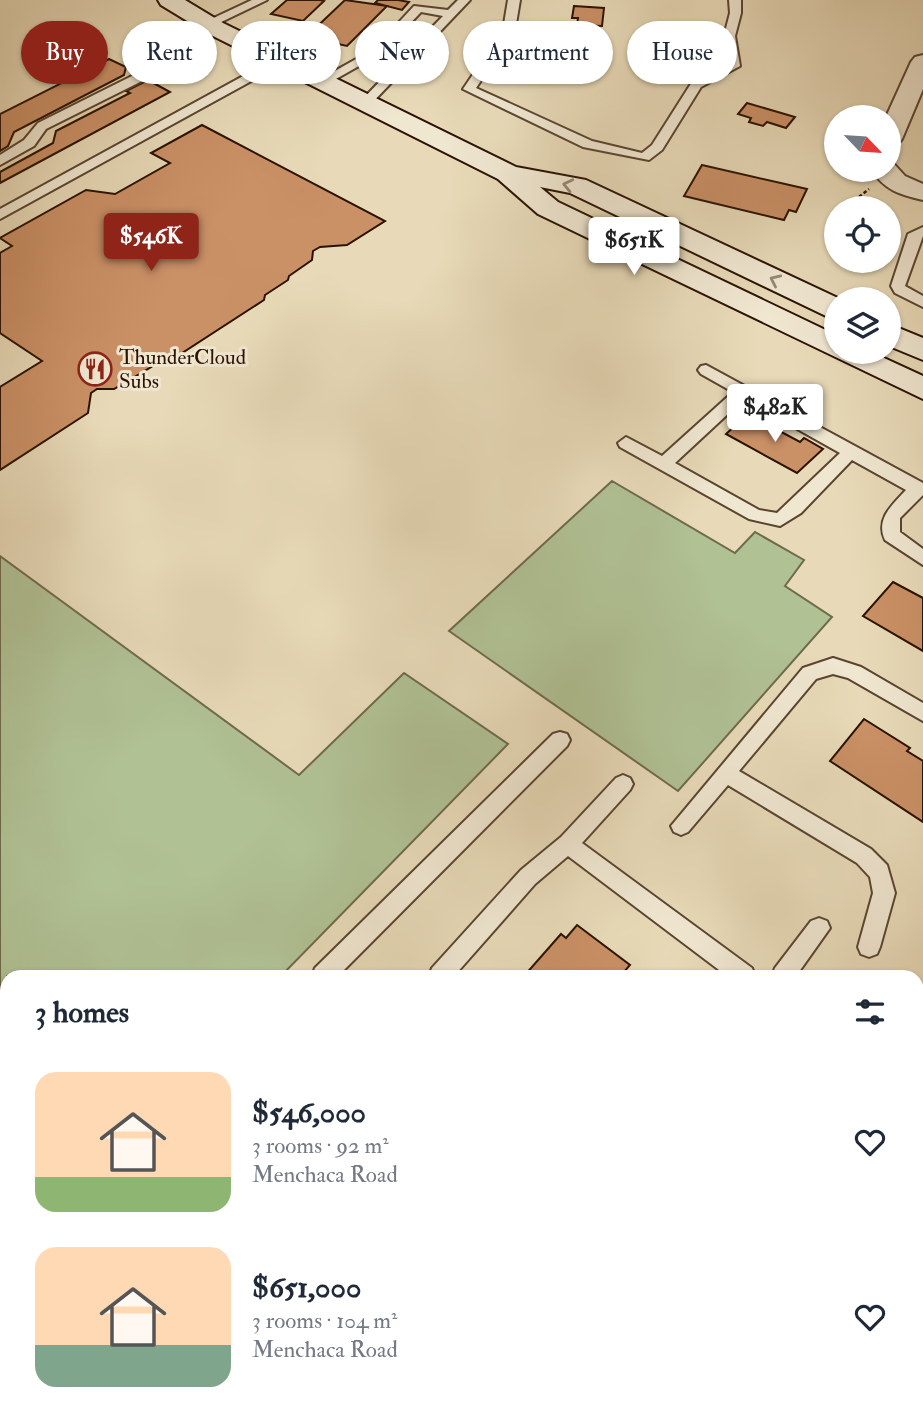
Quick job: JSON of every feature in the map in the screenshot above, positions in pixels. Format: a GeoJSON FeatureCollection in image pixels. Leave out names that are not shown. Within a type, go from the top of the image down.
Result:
{"type":"FeatureCollection","features":[{"type":"Feature","properties":{"kind":"main road"},"geometry":{"type":"LineString","coordinates":[[169,0],[204,21]]}},
{"type":"Feature","properties":{"kind":"main road"},"geometry":{"type":"LineString","coordinates":[[901,112],[923,62]]}},
{"type":"Feature","properties":{"kind":"main road"},"geometry":{"type":"LineString","coordinates":[[327,84],[507,173],[548,208],[824,341]]}},
{"type":"Feature","properties":{"kind":"main road"},"geometry":{"type":"LineString","coordinates":[[507,173],[577,186],[824,303]]}},
{"type":"Feature","properties":{"kind":"main road"},"geometry":{"type":"LineString","coordinates":[[896,182],[923,192]]}},
{"type":"Feature","properties":{"kind":"main road"},"geometry":{"type":"LineString","coordinates":[[901,340],[923,350]]}},
{"type":"Feature","properties":{"kind":"main road"},"geometry":{"type":"LineString","coordinates":[[871,364],[923,389]]}},
{"type":"Feature","properties":{"kind":"lane"},"geometry":{"type":"LineString","coordinates":[[216,21],[261,0]]}},
{"type":"Feature","properties":{"kind":"lane"},"geometry":{"type":"LineString","coordinates":[[365,103],[464,0]]}},
{"type":"Feature","properties":{"kind":"lane"},"geometry":{"type":"LineString","coordinates":[[514,0],[509,30],[469,89],[588,144],[644,157],[657,147],[696,85],[734,66],[735,56],[729,34],[738,13],[735,0]]}},
{"type":"Feature","properties":{"kind":"lane"},"geometry":{"type":"LineString","coordinates":[[341,72],[378,51],[418,8],[452,14]]}},
{"type":"Feature","properties":{"kind":"lane"},"geometry":{"type":"LineString","coordinates":[[0,161],[29,143],[42,126],[124,84]]}},
{"type":"Feature","properties":{"kind":"lane"},"geometry":{"type":"LineString","coordinates":[[0,215],[237,84]]}},
{"type":"Feature","properties":{"kind":"lane"},"geometry":{"type":"LineString","coordinates":[[923,231],[915,234],[898,286],[900,290],[923,302]]}},
{"type":"Feature","properties":{"kind":"lane"},"geometry":{"type":"LineString","coordinates":[[706,370],[920,489],[892,516],[891,535],[923,558]]}},
{"type":"Feature","properties":{"kind":"lane"},"geometry":{"type":"LineString","coordinates":[[663,464],[743,391]]}},
{"type":"Feature","properties":{"kind":"lane"},"geometry":{"type":"LineString","coordinates":[[626,443],[755,515],[780,520],[795,509],[851,451]]}},
{"type":"Feature","properties":{"kind":"lane"},"geometry":{"type":"LineString","coordinates":[[681,826],[810,673],[833,667],[854,672],[923,713]]}},
{"type":"Feature","properties":{"kind":"lane"},"geometry":{"type":"LineString","coordinates":[[329,970],[560,740]]}},
{"type":"Feature","properties":{"kind":"lane"},"geometry":{"type":"LineString","coordinates":[[725,772],[864,856],[880,872],[884,893],[869,947]]}},
{"type":"Feature","properties":{"kind":"lane"},"geometry":{"type":"LineString","coordinates":[[445,970],[528,877],[568,844],[623,784]]}},
{"type":"Feature","properties":{"kind":"lane"},"geometry":{"type":"LineString","coordinates":[[568,844],[736,970]]}},
{"type":"Feature","properties":{"kind":"lane"},"geometry":{"type":"LineString","coordinates":[[788,970],[819,928]]}},
{"type":"Feature","properties":{"kind":"green space"},"geometry":{"type":"Polygon","coordinates":[[[612,481],[735,553],[755,532],[804,560],[785,586],[832,617],[678,791],[449,631],[612,481]]]}},
{"type":"Feature","properties":{"kind":"green space"},"geometry":{"type":"Polygon","coordinates":[[[0,556],[299,775],[404,673],[508,744],[287,970],[0,970],[0,556]]]}},
{"type":"Feature","properties":{"kind":"building"},"geometry":{"type":"Polygon","coordinates":[[[287,0],[324,1],[303,21],[271,14],[287,0]]]}},
{"type":"Feature","properties":{"kind":"building"},"geometry":{"type":"Polygon","coordinates":[[[345,0],[387,6],[372,21],[355,21],[355,38],[347,46],[341,45],[341,21],[323,21],[345,0]]]}},
{"type":"Feature","properties":{"kind":"building"},"geometry":{"type":"Polygon","coordinates":[[[378,0],[409,2],[402,10],[375,3],[378,0]]]}},
{"type":"Feature","properties":{"kind":"building"},"geometry":{"type":"Polygon","coordinates":[[[574,6],[604,8],[603,21],[578,21],[578,18],[572,18],[574,6]]]}},
{"type":"Feature","properties":{"kind":"building"},"geometry":{"type":"Polygon","coordinates":[[[108,60],[122,65],[122,76],[108,83],[108,60]]]}},
{"type":"Feature","properties":{"kind":"building"},"geometry":{"type":"Polygon","coordinates":[[[59,84],[107,84],[14,132],[8,146],[0,151],[0,114],[59,84]]]}},
{"type":"Feature","properties":{"kind":"building"},"geometry":{"type":"Polygon","coordinates":[[[140,84],[155,84],[170,92],[0,183],[0,172],[53,143],[56,131],[130,93],[126,91],[140,84]]]}},
{"type":"Feature","properties":{"kind":"building"},"geometry":{"type":"Polygon","coordinates":[[[747,103],[795,117],[786,128],[767,122],[763,126],[749,122],[751,118],[738,114],[747,103]]]}},
{"type":"Feature","properties":{"kind":"building"},"geometry":{"type":"Polygon","coordinates":[[[202,125],[385,221],[347,245],[320,247],[313,251],[312,260],[265,295],[264,300],[179,355],[170,356],[114,389],[97,389],[91,393],[88,413],[0,470],[0,387],[42,361],[0,333],[0,253],[12,246],[0,238],[86,190],[115,194],[170,163],[151,153],[202,125]]]}},
{"type":"Feature","properties":{"kind":"building"},"geometry":{"type":"Polygon","coordinates":[[[702,165],[807,189],[796,212],[789,210],[784,220],[684,196],[702,165]]]}},
{"type":"Feature","properties":{"kind":"building"},"geometry":{"type":"Polygon","coordinates":[[[748,414],[800,442],[804,438],[823,449],[797,473],[726,434],[748,414]]]}},
{"type":"Feature","properties":{"kind":"building"},"geometry":{"type":"Polygon","coordinates":[[[893,582],[923,598],[923,651],[863,616],[893,582]]]}},
{"type":"Feature","properties":{"kind":"building"},"geometry":{"type":"Polygon","coordinates":[[[864,719],[910,748],[907,751],[923,761],[923,822],[830,761],[864,719]]]}},
{"type":"Feature","properties":{"kind":"building"},"geometry":{"type":"Polygon","coordinates":[[[577,925],[630,965],[626,970],[529,970],[561,934],[566,938],[577,925]]]}},
{"type":"Feature","properties":{"kind":"place","name":"ThunderCloud Subs"},"geometry":{"type":"Point","coordinates":[95,369]}}]}
